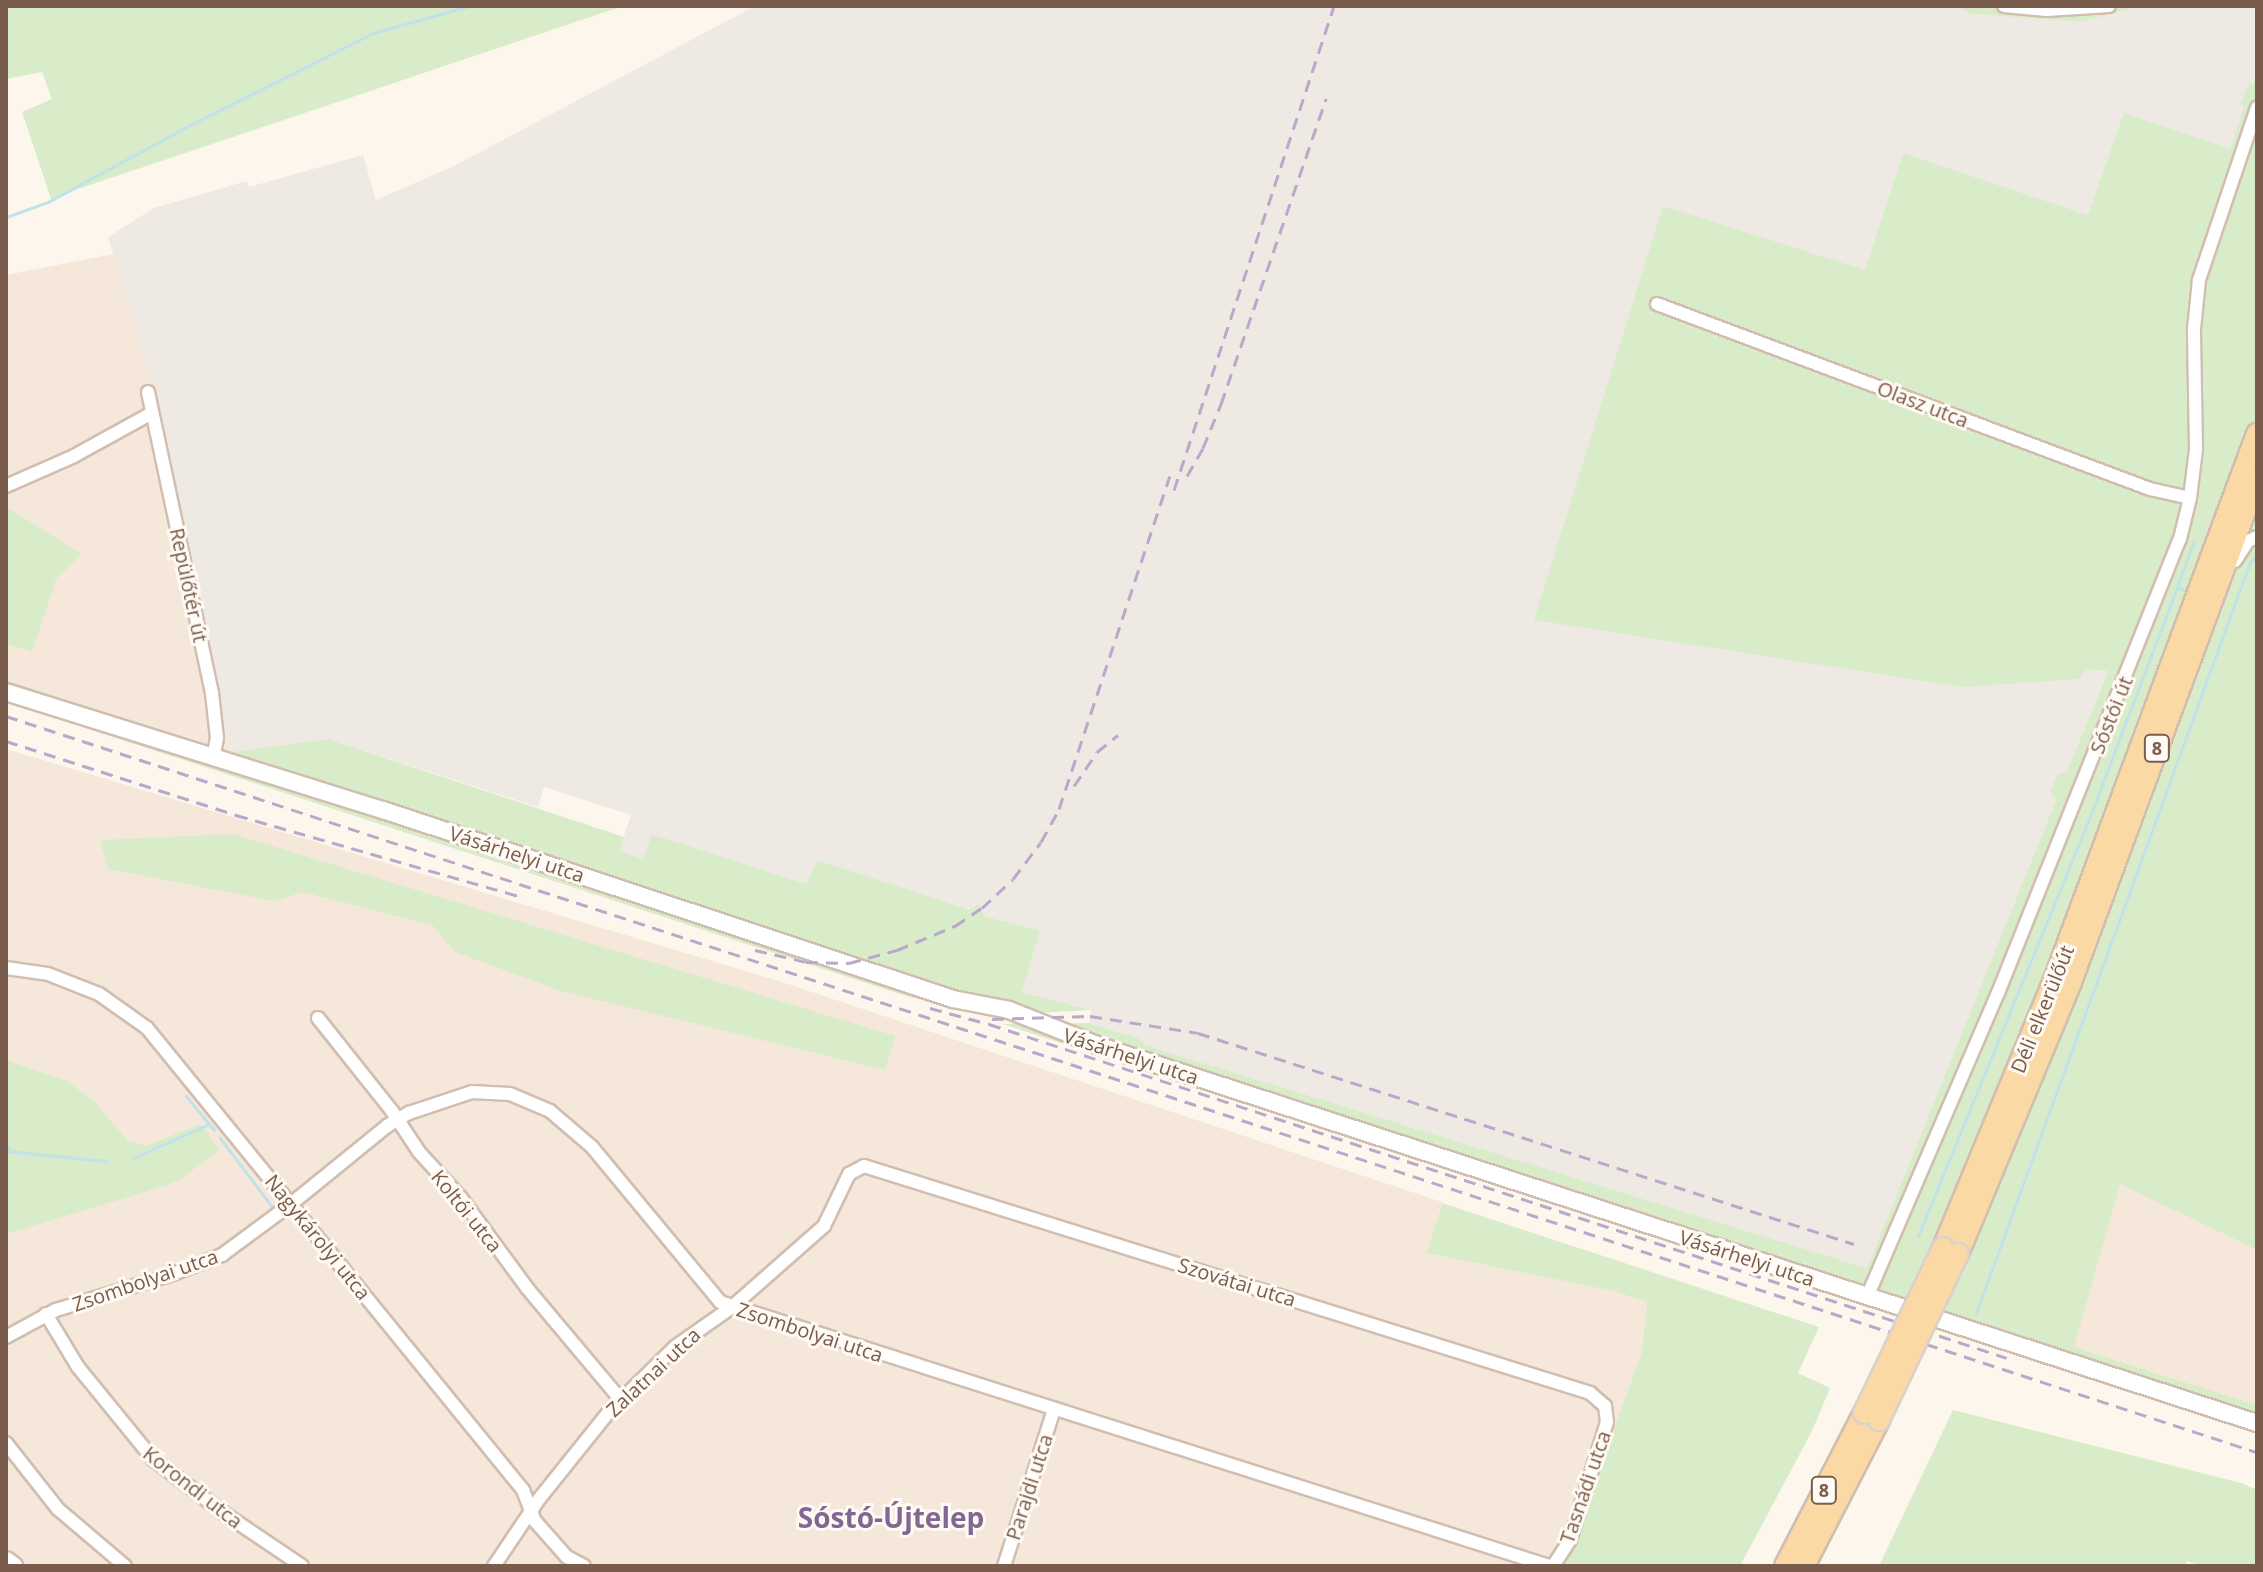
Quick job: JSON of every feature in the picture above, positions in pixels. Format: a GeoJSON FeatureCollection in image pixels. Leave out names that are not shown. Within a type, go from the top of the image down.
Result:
{"type":"FeatureCollection","features":[{"type":"Feature","properties":{"kind":"main road","name":"Déli elkerülőút"},"geometry":{"type":"LineString","coordinates":[[1950,1251],[2257,434]]}},
{"type":"Feature","properties":{"kind":"main road","name":"Déli elkerülőút"},"geometry":{"type":"LineString","coordinates":[[1804,1566],[2071,982],[2257,479]]}},
{"type":"Feature","properties":{"kind":"main road","name":"Déli elkerülőút"},"geometry":{"type":"LineString","coordinates":[[1785,1566],[1872,1416]]}},
{"type":"Feature","properties":{"kind":"main road"},"geometry":{"type":"LineString","coordinates":[[6,1561],[13,1566]]}},
{"type":"Feature","properties":{"kind":"street"},"geometry":{"type":"LineString","coordinates":[[2004,6],[2047,10],[2109,6]]}},
{"type":"Feature","properties":{"kind":"street","name":"Sóstói út"},"geometry":{"type":"LineString","coordinates":[[1867,1297],[1998,993],[2180,539],[2190,498],[2196,449],[2194,329],[2199,280],[2257,108]]}},
{"type":"Feature","properties":{"kind":"street","name":"Olasz utca"},"geometry":{"type":"LineString","coordinates":[[1657,304],[2150,489],[2190,498]]}},
{"type":"Feature","properties":{"kind":"street","name":"Repülőtér út"},"geometry":{"type":"LineString","coordinates":[[148,392],[212,693],[217,738],[213,758]]}},
{"type":"Feature","properties":{"kind":"street"},"geometry":{"type":"LineString","coordinates":[[6,486],[74,456],[152,413]]}},
{"type":"Feature","properties":{"kind":"street"},"geometry":{"type":"LineString","coordinates":[[2206,618],[2237,556],[2248,541],[2257,537]]}},
{"type":"Feature","properties":{"kind":"street","name":"Vásárhelyi utca"},"geometry":{"type":"LineString","coordinates":[[6,692],[634,892],[953,999],[1009,1010],[1077,1038],[2257,1423]]}},
{"type":"Feature","properties":{"kind":"street","name":"Nagykárolyi utca"},"geometry":{"type":"LineString","coordinates":[[6,968],[33,970],[99,994],[133,1016],[172,1056],[523,1490],[531,1513],[567,1557],[584,1566]]}},
{"type":"Feature","properties":{"kind":"street","name":"Koltói utca"},"geometry":{"type":"LineString","coordinates":[[318,1018],[419,1152],[461,1198],[527,1288],[620,1399]]}},
{"type":"Feature","properties":{"kind":"street","name":"Zsombolyai utca"},"geometry":{"type":"LineString","coordinates":[[6,1337],[46,1314],[201,1265],[245,1240],[397,1119],[453,1096],[472,1092],[510,1094],[550,1111],[592,1147],[712,1296],[732,1307],[1551,1566]]}},
{"type":"Feature","properties":{"kind":"street","name":"Zalatnai utca"},"geometry":{"type":"LineString","coordinates":[[494,1566],[620,1399],[691,1333],[732,1307],[824,1226],[849,1174],[864,1166]]}},
{"type":"Feature","properties":{"kind":"street","name":"Szovátai utca"},"geometry":{"type":"LineString","coordinates":[[864,1166],[1590,1393],[1605,1406]]}},
{"type":"Feature","properties":{"kind":"street","name":"Korondi utca"},"geometry":{"type":"LineString","coordinates":[[46,1314],[78,1367],[153,1459],[225,1514],[302,1566]]}},
{"type":"Feature","properties":{"kind":"street","name":"Tasnádi utca"},"geometry":{"type":"LineString","coordinates":[[1551,1566],[1570,1540],[1607,1422],[1605,1406]]}},
{"type":"Feature","properties":{"kind":"street","name":"Parajdi utca"},"geometry":{"type":"LineString","coordinates":[[1004,1566],[1054,1409]]}},
{"type":"Feature","properties":{"kind":"street"},"geometry":{"type":"LineString","coordinates":[[6,1443],[58,1509],[125,1566]]}},
{"type":"Feature","properties":{"kind":"shaded area"},"geometry":{"type":"Polygon","coordinates":[[[755,6],[1953,6],[1972,14],[2081,22],[2140,6],[2257,6],[2257,71],[2252,84],[2248,83],[2241,105],[2245,107],[2230,149],[2088,215],[1903,153],[1865,270],[1534,619],[1962,687],[2087,669],[2108,670],[2067,771],[2057,775],[2050,792],[2056,800],[1867,1268],[1145,1045],[1138,1038],[1089,1023],[1091,1010],[1022,992],[1040,931],[985,916],[978,905],[971,910],[816,861],[806,884],[652,834],[644,859],[619,851],[631,815],[544,787],[538,807],[328,739],[230,752],[156,394],[108,237],[154,208],[247,181],[249,187],[363,155],[376,200],[454,166],[755,6]]]}},
{"type":"Feature","properties":{"kind":"shaded area"},"geometry":{"type":"Polygon","coordinates":[[[113,254],[156,394],[230,752],[6,680],[6,275],[113,254]]]}},
{"type":"Feature","properties":{"kind":"shaded area"},"geometry":{"type":"Polygon","coordinates":[[[6,749],[779,981],[1442,1202],[1426,1253],[1613,1291],[1647,1302],[1642,1351],[1564,1566],[6,1566],[6,749]]]}},
{"type":"Feature","properties":{"kind":"shaded area"},"geometry":{"type":"Polygon","coordinates":[[[2119,1183],[2257,1250],[2257,1405],[2073,1347],[2119,1183]]]}},
{"type":"Feature","properties":{"kind":"green space"},"geometry":{"type":"Polygon","coordinates":[[[6,6],[623,6],[69,192],[52,202],[22,112],[52,99],[42,72],[6,79],[6,6]]]}},
{"type":"Feature","properties":{"kind":"green space"},"geometry":{"type":"Polygon","coordinates":[[[1953,6],[2140,6],[2081,22],[1972,14],[1953,6]]]}},
{"type":"Feature","properties":{"kind":"green space"},"geometry":{"type":"Polygon","coordinates":[[[2257,71],[2257,1250],[2120,1184],[2074,1347],[2257,1405],[2257,1434],[1003,1024],[1089,1023],[1138,1038],[1145,1045],[1867,1268],[2056,800],[2050,792],[2057,775],[2067,771],[2108,671],[2087,669],[2079,679],[1962,687],[1534,620],[1663,206],[1865,270],[1903,153],[2088,215],[2124,113],[2230,149],[2244,107],[2240,105],[2248,83],[2253,84],[2257,71]]]}},
{"type":"Feature","properties":{"kind":"green space"},"geometry":{"type":"Polygon","coordinates":[[[6,507],[82,554],[56,579],[32,652],[6,643],[6,507]]]}},
{"type":"Feature","properties":{"kind":"green space"},"geometry":{"type":"Polygon","coordinates":[[[6,680],[230,752],[328,739],[624,837],[620,851],[643,859],[652,834],[806,884],[817,860],[970,910],[978,904],[985,916],[1040,931],[1022,992],[1091,1010],[995,1015],[909,997],[6,702],[6,680]]]}},
{"type":"Feature","properties":{"kind":"green space"},"geometry":{"type":"Polygon","coordinates":[[[233,834],[895,1036],[885,1070],[561,991],[455,952],[432,925],[303,892],[274,901],[108,869],[100,840],[233,834]]]}},
{"type":"Feature","properties":{"kind":"green space"},"geometry":{"type":"Polygon","coordinates":[[[6,1060],[67,1081],[93,1100],[128,1141],[146,1146],[200,1124],[220,1149],[181,1179],[168,1185],[6,1234],[6,1060]]]}},
{"type":"Feature","properties":{"kind":"green space"},"geometry":{"type":"Polygon","coordinates":[[[1442,1203],[1819,1327],[1798,1373],[1830,1388],[1812,1431],[1740,1566],[1564,1566],[1642,1351],[1647,1302],[1613,1291],[1426,1253],[1442,1203]]]}},
{"type":"Feature","properties":{"kind":"green space"},"geometry":{"type":"Polygon","coordinates":[[[1953,1410],[2241,1483],[2257,1490],[2257,1566],[2202,1566],[2187,1561],[2185,1566],[1879,1566],[1953,1410]]]}},
{"type":"Feature","properties":{"kind":"waterway"},"geometry":{"type":"LineString","coordinates":[[6,217],[48,202],[188,126],[373,33],[469,6]]}},
{"type":"Feature","properties":{"kind":"waterway"},"geometry":{"type":"LineString","coordinates":[[2177,586],[2194,541]]}},
{"type":"Feature","properties":{"kind":"waterway"},"geometry":{"type":"LineString","coordinates":[[1976,1313],[2250,562],[2257,556]]}},
{"type":"Feature","properties":{"kind":"waterway"},"geometry":{"type":"LineString","coordinates":[[1918,1236],[2086,827],[2177,587],[2184,590]]}},
{"type":"Feature","properties":{"kind":"waterway"},"geometry":{"type":"LineString","coordinates":[[186,1096],[214,1130]]}},
{"type":"Feature","properties":{"kind":"waterway"},"geometry":{"type":"LineString","coordinates":[[133,1158],[209,1124]]}},
{"type":"Feature","properties":{"kind":"waterway"},"geometry":{"type":"LineString","coordinates":[[220,1138],[273,1208]]}},
{"type":"Feature","properties":{"kind":"waterway"},"geometry":{"type":"LineString","coordinates":[[6,1145],[11,1152]]}},
{"type":"Feature","properties":{"kind":"waterway"},"geometry":{"type":"LineString","coordinates":[[6,1151],[107,1161]]}},
{"type":"Feature","properties":{"kind":"railway"},"geometry":{"type":"LineString","coordinates":[[1174,490],[1334,6]]}},
{"type":"Feature","properties":{"kind":"railway"},"geometry":{"type":"LineString","coordinates":[[1187,476],[1203,448],[1221,404],[1326,99]]}},
{"type":"Feature","properties":{"kind":"railway"},"geometry":{"type":"LineString","coordinates":[[755,950],[806,962],[849,963],[897,950],[955,926],[982,908],[1013,879],[1041,842],[1059,809],[1170,476]]}},
{"type":"Feature","properties":{"kind":"railway"},"geometry":{"type":"LineString","coordinates":[[6,716],[2257,1452]]}},
{"type":"Feature","properties":{"kind":"railway"},"geometry":{"type":"LineString","coordinates":[[1074,786],[1097,752],[1118,735]]}},
{"type":"Feature","properties":{"kind":"railway"},"geometry":{"type":"LineString","coordinates":[[6,741],[236,815],[522,897]]}},
{"type":"Feature","properties":{"kind":"railway"},"geometry":{"type":"LineString","coordinates":[[930,1008],[989,1024],[2007,1358]]}},
{"type":"Feature","properties":{"kind":"railway"},"geometry":{"type":"LineString","coordinates":[[992,1019],[1090,1016],[1198,1033],[1854,1244]]}},
{"type":"Feature","properties":{"kind":"district","name":"Sóstó-Újtelep"},"geometry":{"type":"Point","coordinates":[891,1517]}}]}
